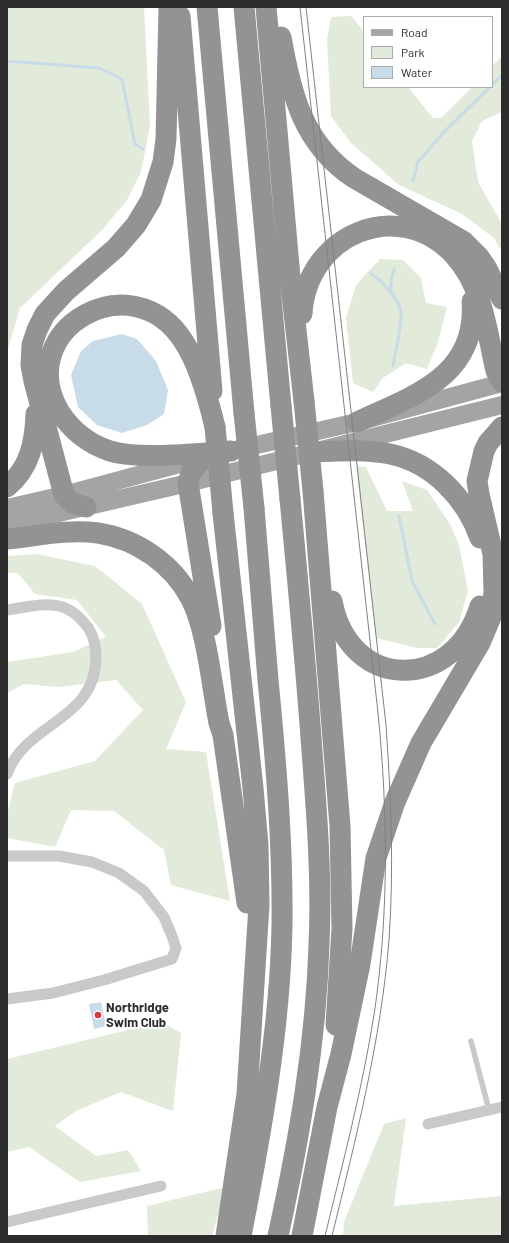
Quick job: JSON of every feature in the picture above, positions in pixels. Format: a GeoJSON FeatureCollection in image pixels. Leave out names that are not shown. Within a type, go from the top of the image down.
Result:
{"type":"FeatureCollection","features":[{"type":"Feature","properties":{"kind":"highway"},"geometry":{"type":"LineString","coordinates":[[157,7],[166,139]]}},
{"type":"Feature","properties":{"kind":"highway"},"geometry":{"type":"LineString","coordinates":[[86,507],[72,503],[64,495],[36,389],[31,365],[31,351],[40,322],[66,291],[116,248],[136,225],[151,200],[159,181],[166,139],[169,7]]}},
{"type":"Feature","properties":{"kind":"highway"},"geometry":{"type":"LineString","coordinates":[[179,7],[223,512],[258,845],[259,905],[247,1094],[226,1236]]}},
{"type":"Feature","properties":{"kind":"highway"},"geometry":{"type":"LineString","coordinates":[[206,7],[254,508],[278,782],[281,844],[282,928],[272,1059],[265,1109],[241,1236]]}},
{"type":"Feature","properties":{"kind":"highway"},"geometry":{"type":"LineString","coordinates":[[244,7],[306,661],[319,866],[320,945],[316,1000],[304,1105],[278,1236]]}},
{"type":"Feature","properties":{"kind":"highway"},"geometry":{"type":"LineString","coordinates":[[266,7],[290,269],[314,499],[337,776],[342,880],[340,979],[327,1107]]}},
{"type":"Feature","properties":{"kind":"highway"},"geometry":{"type":"LineString","coordinates":[[277,7],[284,53],[293,94],[312,137],[323,151],[344,171],[463,241],[479,257],[486,267],[502,299]]}},
{"type":"Feature","properties":{"kind":"highway"},"geometry":{"type":"LineString","coordinates":[[300,361],[302,308],[305,291],[314,270],[324,255],[338,243],[364,230],[394,226],[428,235],[442,244],[455,256],[474,284],[496,371],[502,383]]}},
{"type":"Feature","properties":{"kind":"highway"},"geometry":{"type":"LineString","coordinates":[[357,422],[431,386],[449,371],[461,355],[470,335],[473,312],[469,287],[455,256]]}},
{"type":"Feature","properties":{"kind":"highway"},"geometry":{"type":"LineString","coordinates":[[215,427],[207,398],[190,352],[177,332],[155,313],[129,304],[112,304],[100,307],[86,313],[72,322],[56,344],[49,372],[54,400],[68,423],[92,444],[123,453],[161,454],[231,451]]}},
{"type":"Feature","properties":{"kind":"highway"},"geometry":{"type":"LineString","coordinates":[[7,487],[20,474],[28,461],[33,445],[36,389]]}},
{"type":"Feature","properties":{"kind":"highway"},"geometry":{"type":"LineString","coordinates":[[302,1236],[327,1107],[342,1054],[360,964],[376,858],[395,802],[422,743],[450,691],[480,643],[491,617],[494,592],[493,554],[477,481],[484,452],[491,439],[502,427]]}},
{"type":"Feature","properties":{"kind":"highway"},"geometry":{"type":"LineString","coordinates":[[313,452],[368,452],[389,454],[406,459],[442,480],[462,502],[480,539],[485,574],[483,597],[476,618],[458,648],[439,662],[407,670],[395,669],[376,664],[366,659],[352,646],[339,627],[336,617],[314,499]]}},
{"type":"Feature","properties":{"kind":"highway"},"geometry":{"type":"LineString","coordinates":[[204,458],[192,470],[188,483],[227,722],[223,735]]}},
{"type":"Feature","properties":{"kind":"highway"},"geometry":{"type":"LineString","coordinates":[[7,539],[79,532],[97,533],[130,543],[145,550],[167,568],[186,590],[197,614],[219,723],[223,735],[248,906],[254,989]]}},
{"type":"Feature","properties":{"kind":"main road"},"geometry":{"type":"LineString","coordinates":[[7,508],[64,495],[231,451],[357,422],[502,383]]}},
{"type":"Feature","properties":{"kind":"main road"},"geometry":{"type":"LineString","coordinates":[[451,416],[480,403],[502,398]]}},
{"type":"Feature","properties":{"kind":"main road"},"geometry":{"type":"LineString","coordinates":[[7,525],[188,483],[451,416],[502,405]]}},
{"type":"Feature","properties":{"kind":"street"},"geometry":{"type":"LineString","coordinates":[[7,610],[56,604],[68,609],[82,620],[92,633],[96,650],[96,668],[92,682],[85,696],[70,711],[29,742],[19,753],[7,774]]}},
{"type":"Feature","properties":{"kind":"street"},"geometry":{"type":"LineString","coordinates":[[7,856],[59,856],[92,862],[119,873],[144,891],[164,918],[176,948],[172,959],[104,980],[53,993],[7,999]]}},
{"type":"Feature","properties":{"kind":"street"},"geometry":{"type":"LineString","coordinates":[[428,1124],[502,1107]]}},
{"type":"Feature","properties":{"kind":"street"},"geometry":{"type":"LineString","coordinates":[[7,1222],[161,1186]]}},
{"type":"Feature","properties":{"kind":"lane"},"geometry":{"type":"LineString","coordinates":[[471,1041],[489,1110]]}},
{"type":"Feature","properties":{"kind":"green space"},"geometry":{"type":"Polygon","coordinates":[[[7,7],[144,7],[150,126],[141,172],[127,200],[102,230],[20,308],[8,349],[7,363],[7,7]]]}},
{"type":"Feature","properties":{"kind":"green space"},"geometry":{"type":"Polygon","coordinates":[[[351,16],[363,31],[363,88],[409,88],[433,118],[441,118],[471,88],[493,88],[493,65],[502,56],[502,112],[482,121],[472,141],[478,182],[502,224],[502,252],[494,238],[462,214],[399,185],[351,143],[331,116],[327,40],[331,17],[351,16]]]}},
{"type":"Feature","properties":{"kind":"green space"},"geometry":{"type":"Polygon","coordinates":[[[380,259],[403,260],[421,278],[426,303],[447,307],[438,342],[427,369],[406,363],[383,378],[373,392],[353,383],[346,318],[356,285],[380,259]]]}},
{"type":"Feature","properties":{"kind":"green space"},"geometry":{"type":"Polygon","coordinates":[[[356,466],[366,467],[387,511],[413,511],[402,481],[427,490],[450,524],[459,545],[468,591],[459,622],[437,648],[418,648],[376,638],[356,466]]]}},
{"type":"Feature","properties":{"kind":"green space"},"geometry":{"type":"Polygon","coordinates":[[[36,554],[95,566],[142,604],[186,702],[166,749],[206,752],[230,901],[171,885],[164,850],[114,811],[71,810],[55,847],[7,838],[7,814],[15,783],[95,761],[143,710],[116,680],[58,687],[24,684],[7,693],[7,662],[73,652],[106,637],[77,600],[35,594],[18,573],[7,573],[7,556],[36,554]]]}},
{"type":"Feature","properties":{"kind":"green space"},"geometry":{"type":"Polygon","coordinates":[[[161,1022],[181,1033],[173,1111],[121,1092],[76,1111],[55,1126],[96,1156],[128,1150],[141,1171],[80,1182],[29,1147],[7,1152],[7,1059],[161,1022]]]}},
{"type":"Feature","properties":{"kind":"green space"},"geometry":{"type":"Polygon","coordinates":[[[406,1118],[394,1206],[502,1196],[502,1236],[343,1236],[344,1222],[384,1124],[406,1118]]]}},
{"type":"Feature","properties":{"kind":"green space"},"geometry":{"type":"Polygon","coordinates":[[[226,1187],[212,1236],[148,1236],[147,1206],[226,1187]]]}},
{"type":"Feature","properties":{"kind":"water"},"geometry":{"type":"Polygon","coordinates":[[[122,334],[137,339],[156,361],[168,390],[164,414],[147,425],[122,433],[97,425],[78,407],[71,375],[81,351],[93,341],[122,334]]]}},
{"type":"Feature","properties":{"kind":"water","name":"Northridge Swim Club"},"geometry":{"type":"Polygon","coordinates":[[[101,1002],[106,1026],[94,1029],[89,1004],[101,1002]]]}},
{"type":"Feature","properties":{"kind":"waterway"},"geometry":{"type":"LineString","coordinates":[[7,61],[99,68],[122,79],[135,144],[143,149]]}},
{"type":"Feature","properties":{"kind":"waterway"},"geometry":{"type":"LineString","coordinates":[[493,84],[502,75]]}},
{"type":"Feature","properties":{"kind":"waterway"},"geometry":{"type":"LineString","coordinates":[[413,181],[418,162],[444,132],[489,88]]}},
{"type":"Feature","properties":{"kind":"waterway"},"geometry":{"type":"LineString","coordinates":[[391,293],[391,282],[394,269]]}},
{"type":"Feature","properties":{"kind":"waterway"},"geometry":{"type":"LineString","coordinates":[[371,274],[390,291],[400,308],[400,325],[393,366]]}},
{"type":"Feature","properties":{"kind":"waterway"},"geometry":{"type":"LineString","coordinates":[[399,516],[412,581],[435,624]]}},
{"type":"Feature","properties":{"kind":"tram line"},"geometry":{"type":"LineString","coordinates":[[300,7],[378,713],[384,788],[385,826],[382,940],[374,1015],[358,1098],[325,1236]]}},
{"type":"Feature","properties":{"kind":"tram line"},"geometry":{"type":"LineString","coordinates":[[306,7],[386,725],[391,832],[391,913],[380,1015],[366,1089],[332,1236]]}},
{"type":"Feature","properties":{"kind":"place","name":"Northridge Swim Club"},"geometry":{"type":"Point","coordinates":[98,1015]}}]}
